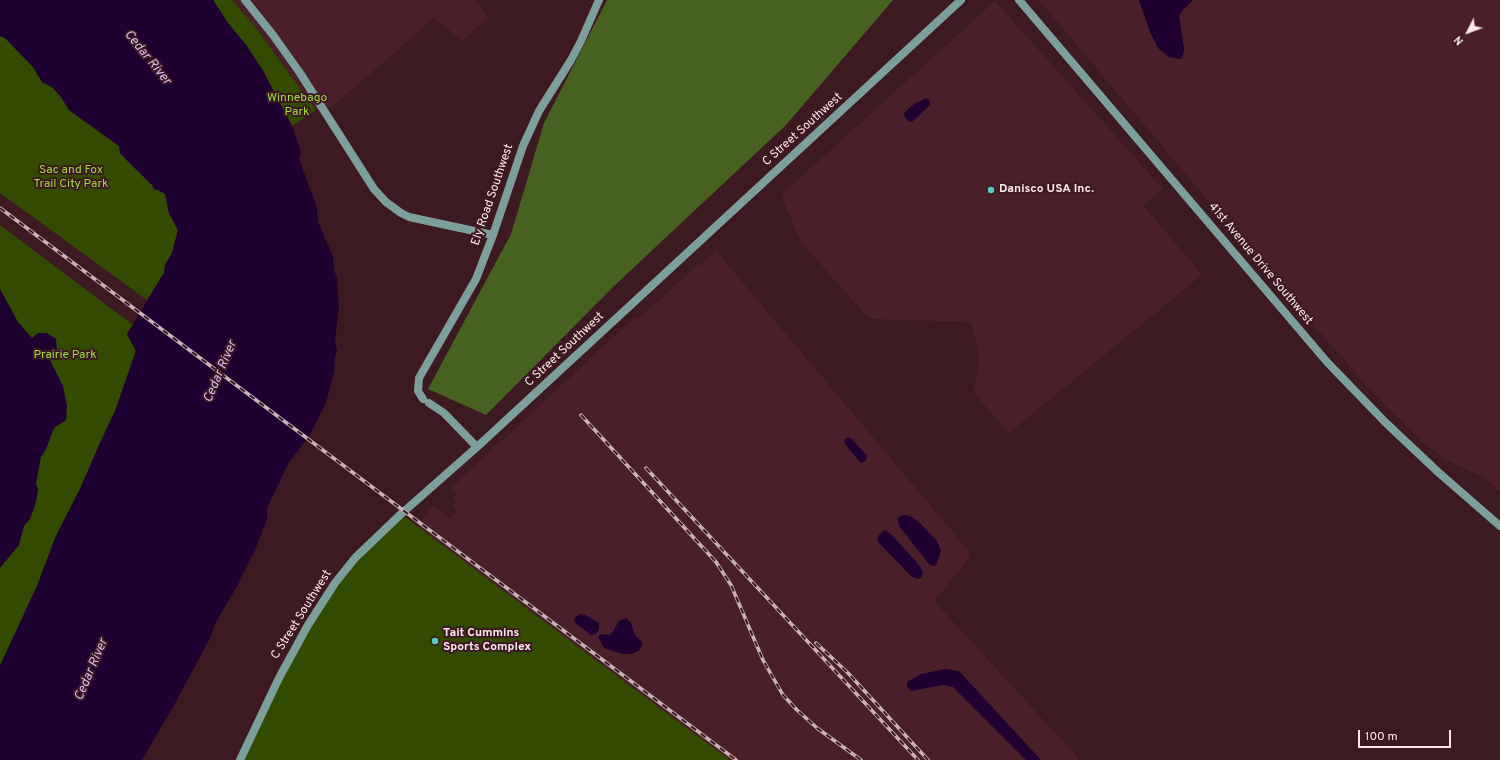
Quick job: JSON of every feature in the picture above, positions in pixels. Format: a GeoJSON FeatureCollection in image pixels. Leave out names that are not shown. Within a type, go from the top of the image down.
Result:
{"type":"FeatureCollection","features":[{"type":"Feature","properties":{"kind":"street"},"geometry":{"type":"LineString","coordinates":[[245,0],[274,35],[374,189],[386,202],[409,217],[493,235]]}},
{"type":"Feature","properties":{"kind":"street","name":"Ely Road Southwest"},"geometry":{"type":"LineString","coordinates":[[477,447],[444,413],[426,401],[418,391],[419,378],[476,279],[529,132],[539,111],[583,38],[599,0]]}},
{"type":"Feature","properties":{"kind":"street","name":"C Street Southwest"},"geometry":{"type":"LineString","coordinates":[[240,760],[289,658],[308,625],[340,576],[356,558],[401,514],[477,447],[962,0]]}},
{"type":"Feature","properties":{"kind":"street","name":"41st Avenue Drive Southwest"},"geometry":{"type":"LineString","coordinates":[[1019,0],[1327,362],[1385,422],[1438,472],[1500,526]]}},
{"type":"Feature","properties":{"kind":"shaded area"},"geometry":{"type":"Polygon","coordinates":[[[232,0],[475,0],[488,18],[462,41],[434,17],[333,106],[316,110],[255,27],[232,0]]]}},
{"type":"Feature","properties":{"kind":"shaded area"},"geometry":{"type":"Polygon","coordinates":[[[1039,0],[1500,0],[1500,491],[1487,479],[1442,458],[1387,408],[1302,312],[1039,0]]]}},
{"type":"Feature","properties":{"kind":"shaded area"},"geometry":{"type":"Polygon","coordinates":[[[995,1],[1163,189],[1143,205],[1202,275],[1009,433],[973,392],[980,359],[971,322],[873,319],[864,313],[801,242],[781,195],[995,1]]]}},
{"type":"Feature","properties":{"kind":"shaded area"},"geometry":{"type":"Polygon","coordinates":[[[716,251],[972,555],[934,601],[1080,760],[730,760],[417,526],[434,505],[449,519],[458,511],[452,506],[457,502],[453,497],[457,494],[451,488],[633,319],[641,317],[696,266],[702,264],[716,251]]]}},
{"type":"Feature","properties":{"kind":"green space","name":"Winnebago Park"},"geometry":{"type":"Polygon","coordinates":[[[213,0],[232,0],[255,27],[316,110],[292,126],[262,69],[213,0]]]}},
{"type":"Feature","properties":{"kind":"green space"},"geometry":{"type":"Polygon","coordinates":[[[607,0],[893,0],[786,125],[614,286],[486,415],[428,389],[511,234],[544,123],[607,0]]]}},
{"type":"Feature","properties":{"kind":"green space","name":"Sac and Fox Trail City Park"},"geometry":{"type":"Polygon","coordinates":[[[0,36],[5,38],[33,67],[42,82],[52,87],[61,97],[69,110],[119,146],[127,161],[152,185],[155,190],[165,194],[169,213],[178,230],[172,253],[165,265],[164,273],[147,300],[0,193],[0,36]]]}},
{"type":"Feature","properties":{"kind":"green space","name":"Prairie Park"},"geometry":{"type":"Polygon","coordinates":[[[0,225],[133,325],[127,334],[136,351],[115,411],[81,487],[56,536],[37,586],[0,666],[0,225]]]}},
{"type":"Feature","properties":{"kind":"green space","name":"Tait Cummins Sports Complex"},"geometry":{"type":"Polygon","coordinates":[[[401,514],[730,760],[240,760],[260,718],[335,583],[401,514]]]}},
{"type":"Feature","properties":{"kind":"water","name":"Cedar River"},"geometry":{"type":"Polygon","coordinates":[[[0,0],[213,0],[262,69],[292,126],[301,152],[299,159],[317,208],[318,222],[333,256],[334,270],[337,278],[339,307],[335,340],[337,350],[334,372],[326,403],[309,436],[288,464],[267,508],[267,519],[256,548],[236,588],[217,620],[210,638],[173,707],[142,760],[0,760],[0,666],[37,586],[56,536],[81,487],[115,411],[136,351],[127,334],[164,273],[165,265],[172,253],[178,230],[169,213],[165,194],[155,190],[152,185],[120,153],[119,146],[69,110],[61,97],[52,87],[42,82],[33,67],[5,38],[0,36],[0,0]]]}},
{"type":"Feature","properties":{"kind":"water"},"geometry":{"type":"Polygon","coordinates":[[[1139,0],[1193,0],[1179,16],[1184,48],[1182,58],[1179,59],[1169,57],[1158,48],[1150,32],[1139,0]]]}},
{"type":"Feature","properties":{"kind":"water"},"geometry":{"type":"Polygon","coordinates":[[[926,98],[930,101],[930,105],[913,121],[909,122],[904,116],[904,113],[914,104],[926,98]]]}},
{"type":"Feature","properties":{"kind":"water"},"geometry":{"type":"Polygon","coordinates":[[[0,289],[18,322],[32,338],[38,333],[47,333],[56,339],[57,351],[50,360],[63,386],[67,406],[66,420],[54,428],[46,449],[41,457],[36,483],[38,490],[36,502],[30,519],[24,526],[19,545],[0,568],[0,289]]]}},
{"type":"Feature","properties":{"kind":"water"},"geometry":{"type":"Polygon","coordinates":[[[848,437],[852,439],[867,456],[864,462],[861,463],[845,444],[844,440],[848,437]]]}},
{"type":"Feature","properties":{"kind":"water"},"geometry":{"type":"Polygon","coordinates":[[[900,516],[910,516],[918,521],[937,541],[941,551],[936,565],[933,566],[929,564],[899,526],[898,519],[900,516]]]}},
{"type":"Feature","properties":{"kind":"water"},"geometry":{"type":"Polygon","coordinates":[[[885,530],[892,535],[919,565],[923,572],[922,577],[918,579],[912,577],[878,542],[877,537],[885,530]]]}},
{"type":"Feature","properties":{"kind":"water"},"geometry":{"type":"Polygon","coordinates":[[[579,614],[585,615],[599,623],[599,629],[596,634],[591,635],[575,623],[574,619],[579,614]]]}},
{"type":"Feature","properties":{"kind":"water"},"geometry":{"type":"Polygon","coordinates":[[[626,618],[631,623],[635,635],[642,642],[640,650],[632,654],[623,654],[604,648],[598,637],[601,634],[609,635],[612,633],[619,621],[626,618]]]}},
{"type":"Feature","properties":{"kind":"water"},"geometry":{"type":"Polygon","coordinates":[[[946,669],[959,671],[1041,760],[1026,760],[953,687],[943,685],[911,691],[907,687],[907,682],[921,674],[946,669]]]}},
{"type":"Feature","properties":{"kind":"railway"},"geometry":{"type":"LineString","coordinates":[[0,208],[736,760]]}},
{"type":"Feature","properties":{"kind":"railway"},"geometry":{"type":"LineString","coordinates":[[581,415],[716,562],[731,585],[763,660],[783,695],[817,728],[861,760]]}},
{"type":"Feature","properties":{"kind":"railway"},"geometry":{"type":"LineString","coordinates":[[646,468],[918,760]]}},
{"type":"Feature","properties":{"kind":"railway"},"geometry":{"type":"LineString","coordinates":[[816,643],[848,673],[928,760]]}},
{"type":"Feature","properties":{"kind":"place","name":"Danisco USA Inc."},"geometry":{"type":"Point","coordinates":[991,190]}},
{"type":"Feature","properties":{"kind":"place","name":"Tait Cummins Sports Complex"},"geometry":{"type":"Point","coordinates":[435,641]}}]}
